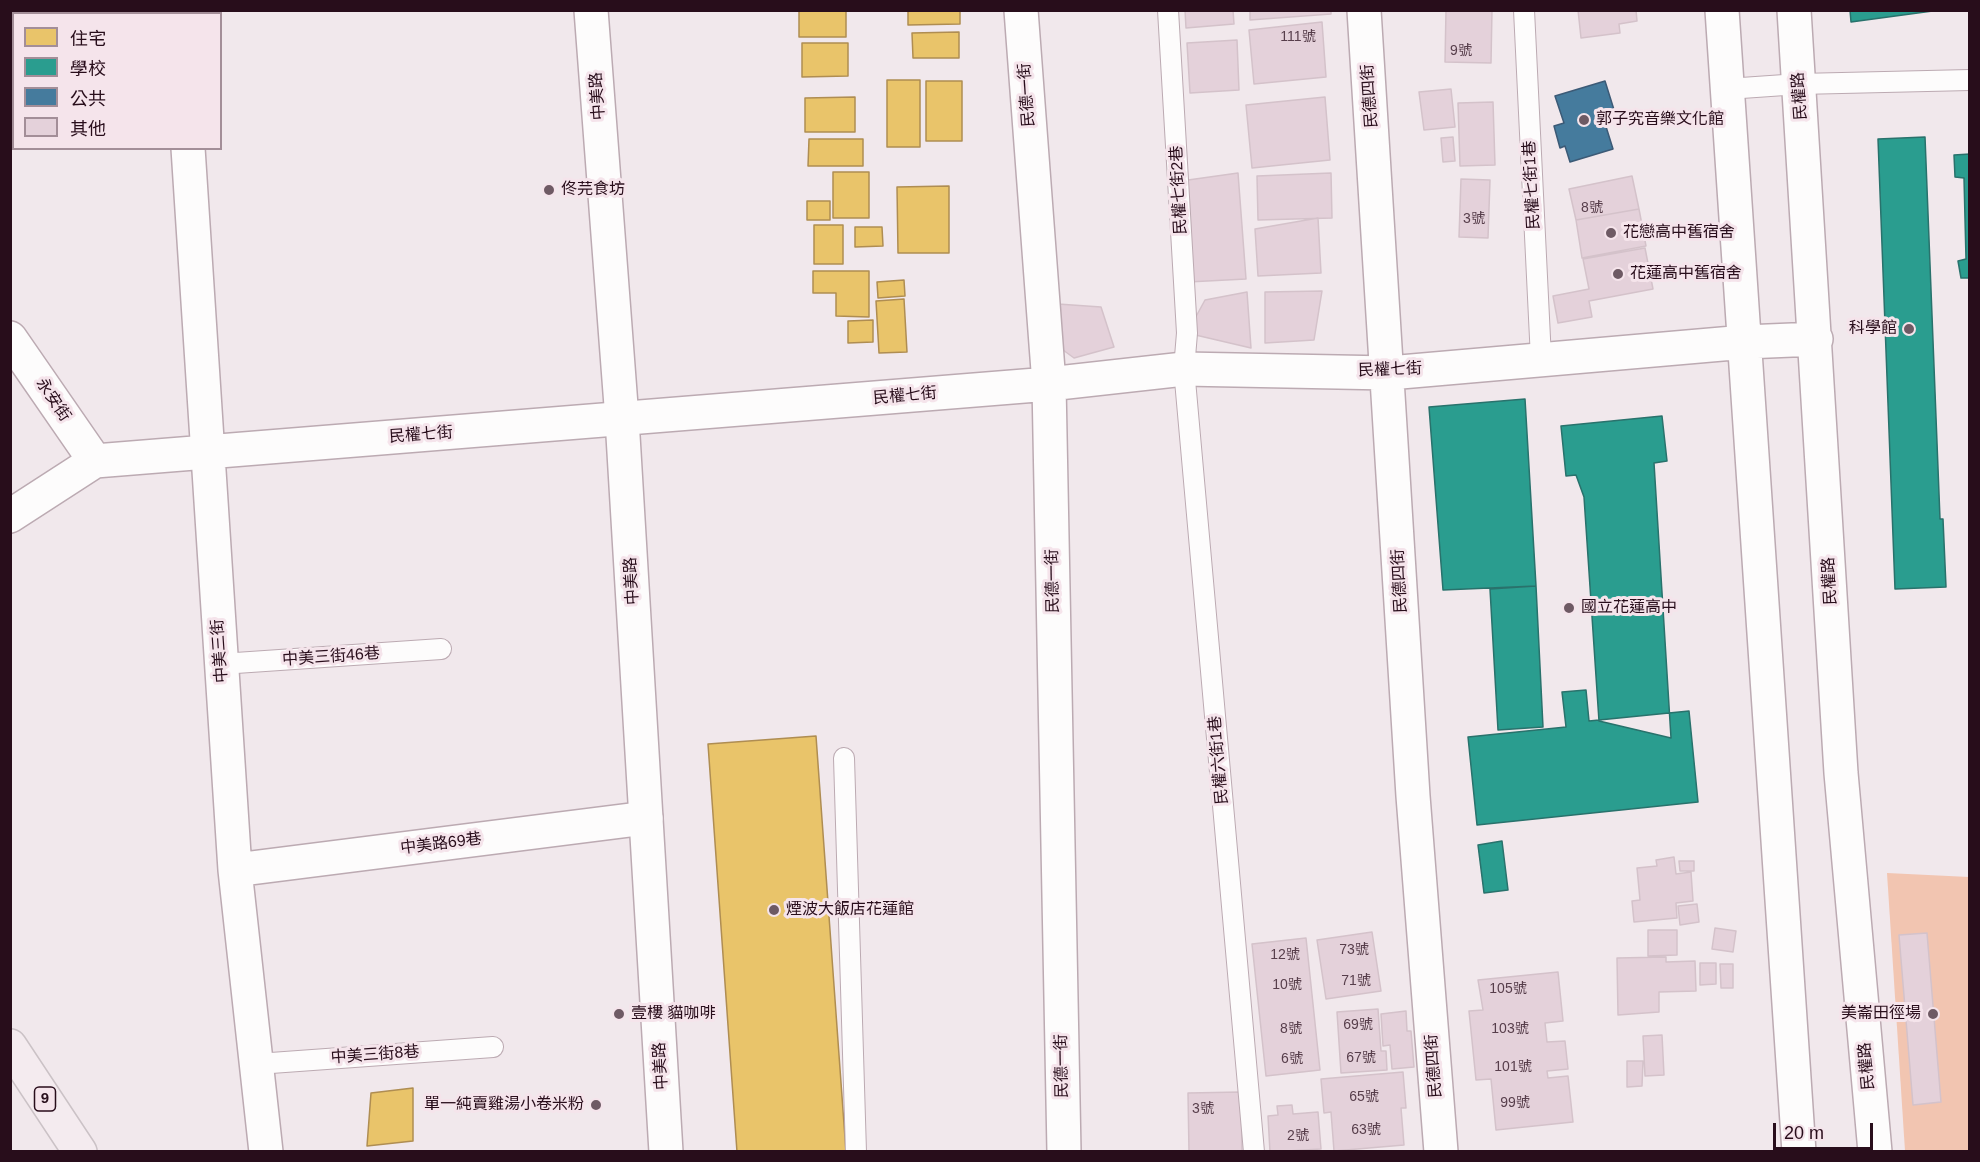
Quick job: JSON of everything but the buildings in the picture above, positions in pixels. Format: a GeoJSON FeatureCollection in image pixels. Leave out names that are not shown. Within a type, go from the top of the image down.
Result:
{"type":"FeatureCollection","features":[{"type":"Feature","properties":{"kind":"main road","name":"9"},"geometry":{"type":"LineString","coordinates":[[10,1046],[80,1152]]}},
{"type":"Feature","properties":{"kind":"street","name":"中美路"},"geometry":{"type":"LineString","coordinates":[[591,10],[622,419],[666,1152]]}},
{"type":"Feature","properties":{"kind":"street","name":"民德一街"},"geometry":{"type":"LineString","coordinates":[[1021,10],[1049,384],[1064,1152]]}},
{"type":"Feature","properties":{"kind":"street","name":"民德四街"},"geometry":{"type":"LineString","coordinates":[[1364,10],[1389,373],[1413,796],[1441,1152]]}},
{"type":"Feature","properties":{"kind":"street"},"geometry":{"type":"LineString","coordinates":[[1722,10],[1799,1152]]}},
{"type":"Feature","properties":{"kind":"street","name":"民權路"},"geometry":{"type":"LineString","coordinates":[[1794,10],[1841,773],[1875,1152]]}},
{"type":"Feature","properties":{"kind":"street","name":"中美三街"},"geometry":{"type":"LineString","coordinates":[[188,150],[235,870],[266,1152]]}},
{"type":"Feature","properties":{"kind":"street","name":"永安街"},"geometry":{"type":"LineString","coordinates":[[10,338],[95,461]]}},
{"type":"Feature","properties":{"kind":"street","name":"民權七街"},"geometry":{"type":"LineString","coordinates":[[10,516],[95,461],[1049,384],[1184,369],[1389,373],[1541,358],[1745,342],[1816,339]]}},
{"type":"Feature","properties":{"kind":"street","name":"中美路69巷"},"geometry":{"type":"LineString","coordinates":[[235,870],[646,818]]}},
{"type":"Feature","properties":{"kind":"lane","name":"民權七街2巷"},"geometry":{"type":"LineString","coordinates":[[1168,10],[1187,333],[1184,369]]}},
{"type":"Feature","properties":{"kind":"lane","name":"民權七街1巷"},"geometry":{"type":"LineString","coordinates":[[1524,10],[1541,358]]}},
{"type":"Feature","properties":{"kind":"lane"},"geometry":{"type":"LineString","coordinates":[[1727,89],[1799,84],[1970,80]]}},
{"type":"Feature","properties":{"kind":"lane","name":"民權六街1巷"},"geometry":{"type":"LineString","coordinates":[[1184,369],[1254,1152]]}},
{"type":"Feature","properties":{"kind":"lane","name":"中美三街46巷"},"geometry":{"type":"LineString","coordinates":[[221,664],[441,649]]}},
{"type":"Feature","properties":{"kind":"lane"},"geometry":{"type":"LineString","coordinates":[[844,758],[856,1152]]}},
{"type":"Feature","properties":{"kind":"lane","name":"中美三街8巷"},"geometry":{"type":"LineString","coordinates":[[257,1064],[493,1047]]}},
{"type":"Feature","properties":{"kind":"shaded area","name":"美崙田徑場"},"geometry":{"type":"Polygon","coordinates":[[[1887,873],[1969,877],[1969,1151],[1905,1151],[1887,873]]]}},
{"type":"Feature","properties":{"kind":"place","name":"郭子究音樂文化館"},"geometry":{"type":"Point","coordinates":[1584,120]}},
{"type":"Feature","properties":{"kind":"place","name":"佟芫食坊"},"geometry":{"type":"Point","coordinates":[549,190]}},
{"type":"Feature","properties":{"kind":"place","name":"花戀高中舊宿舍"},"geometry":{"type":"Point","coordinates":[1611,233]}},
{"type":"Feature","properties":{"kind":"place","name":"花蓮高中舊宿舍"},"geometry":{"type":"Point","coordinates":[1618,274]}},
{"type":"Feature","properties":{"kind":"place","name":"科學館"},"geometry":{"type":"Point","coordinates":[1909,329]}},
{"type":"Feature","properties":{"kind":"place","name":"國立花蓮高中"},"geometry":{"type":"Point","coordinates":[1569,608]}},
{"type":"Feature","properties":{"kind":"place","name":"煙波大飯店花蓮館"},"geometry":{"type":"Point","coordinates":[774,910]}},
{"type":"Feature","properties":{"kind":"place","name":"壹樓 貓咖啡"},"geometry":{"type":"Point","coordinates":[619,1014]}},
{"type":"Feature","properties":{"kind":"place","name":"美崙田徑場"},"geometry":{"type":"Point","coordinates":[1933,1014]}},
{"type":"Feature","properties":{"kind":"place","name":"單一純賣雞湯小卷米粉"},"geometry":{"type":"Point","coordinates":[596,1105]}}]}
